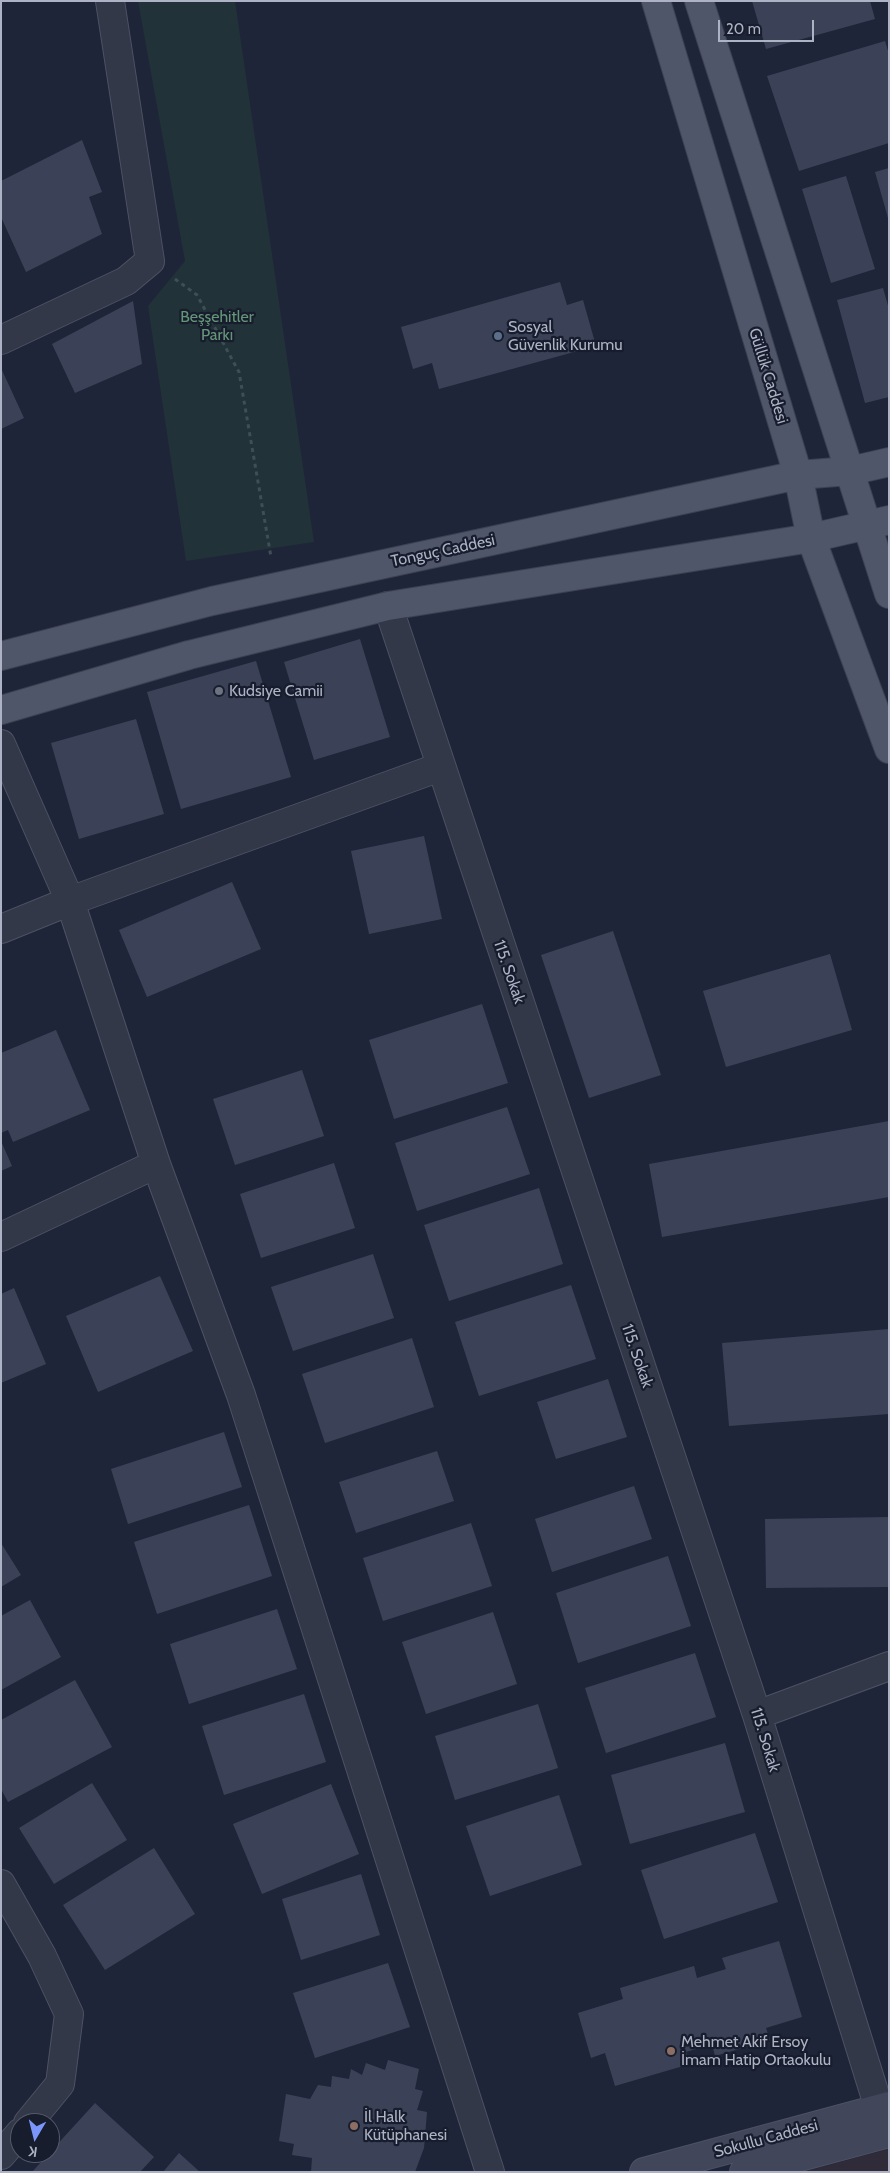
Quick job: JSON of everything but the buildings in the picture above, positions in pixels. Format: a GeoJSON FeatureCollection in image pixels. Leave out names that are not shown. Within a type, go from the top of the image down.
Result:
{"type":"FeatureCollection","features":[{"type":"Feature","properties":{"kind":"main road","name":"Güllük Caddesi"},"geometry":{"type":"LineString","coordinates":[[656,1],[798,475],[811,538],[889,748]]}},
{"type":"Feature","properties":{"kind":"main road"},"geometry":{"type":"LineString","coordinates":[[699,1],[850,471],[878,523],[889,594]]}},
{"type":"Feature","properties":{"kind":"main road","name":"Tonguç Caddesi"},"geometry":{"type":"LineString","coordinates":[[1,656],[212,601],[275,587],[798,475],[850,471],[889,462]]}},
{"type":"Feature","properties":{"kind":"main road"},"geometry":{"type":"LineString","coordinates":[[1,710],[189,655],[388,606],[811,538],[878,523]]}},
{"type":"Feature","properties":{"kind":"main road","name":"Sokullu Caddesi"},"geometry":{"type":"LineString","coordinates":[[644,2172],[886,2116]]}},
{"type":"Feature","properties":{"kind":"main road","name":"Sokullu Caddesi"},"geometry":{"type":"LineString","coordinates":[[744,2172],[886,2116]]}},
{"type":"Feature","properties":{"kind":"street"},"geometry":{"type":"LineString","coordinates":[[1,340],[126,281],[150,261],[110,1]]}},
{"type":"Feature","properties":{"kind":"street","name":"115. Sokak"},"geometry":{"type":"LineString","coordinates":[[388,606],[440,767],[758,1715],[886,2116]]}},
{"type":"Feature","properties":{"kind":"street"},"geometry":{"type":"LineString","coordinates":[[1,744],[70,901],[156,1164],[241,1395],[490,2172]]}},
{"type":"Feature","properties":{"kind":"street"},"geometry":{"type":"LineString","coordinates":[[1,929],[70,901],[440,767]]}},
{"type":"Feature","properties":{"kind":"street"},"geometry":{"type":"LineString","coordinates":[[1,1237],[156,1164]]}},
{"type":"Feature","properties":{"kind":"street"},"geometry":{"type":"LineString","coordinates":[[758,1715],[889,1666]]}},
{"type":"Feature","properties":{"kind":"street"},"geometry":{"type":"LineString","coordinates":[[1,1884],[42,1956],[69,2014],[60,2084],[36,2113]]}},
{"type":"Feature","properties":{"kind":"street"},"geometry":{"type":"LineString","coordinates":[[1,2155],[10,2145]]}},
{"type":"Feature","properties":{"kind":"path"},"geometry":{"type":"LineString","coordinates":[[150,261],[198,295],[239,372],[264,509],[275,587]]}},
{"type":"Feature","properties":{"kind":"shaded area"},"geometry":{"type":"Polygon","coordinates":[[[889,2149],[889,2172],[803,2172],[889,2149]]]}},
{"type":"Feature","properties":{"kind":"green space","name":"Beşşehitler Parkı"},"geometry":{"type":"Polygon","coordinates":[[[138,1],[235,1],[314,542],[186,561],[148,306],[185,261],[138,1]]]}},
{"type":"Feature","properties":{"kind":"place","name":"Sosyal Güvenlik Kurumu"},"geometry":{"type":"Point","coordinates":[498,336]}},
{"type":"Feature","properties":{"kind":"place","name":"Kudsiye Camii"},"geometry":{"type":"Point","coordinates":[219,691]}},
{"type":"Feature","properties":{"kind":"place","name":"Mehmet Akif Ersoy İmam Hatip Ortaokulu"},"geometry":{"type":"Point","coordinates":[671,2051]}},
{"type":"Feature","properties":{"kind":"place","name":"İl Halk Kütüphanesi"},"geometry":{"type":"Point","coordinates":[354,2126]}}]}
